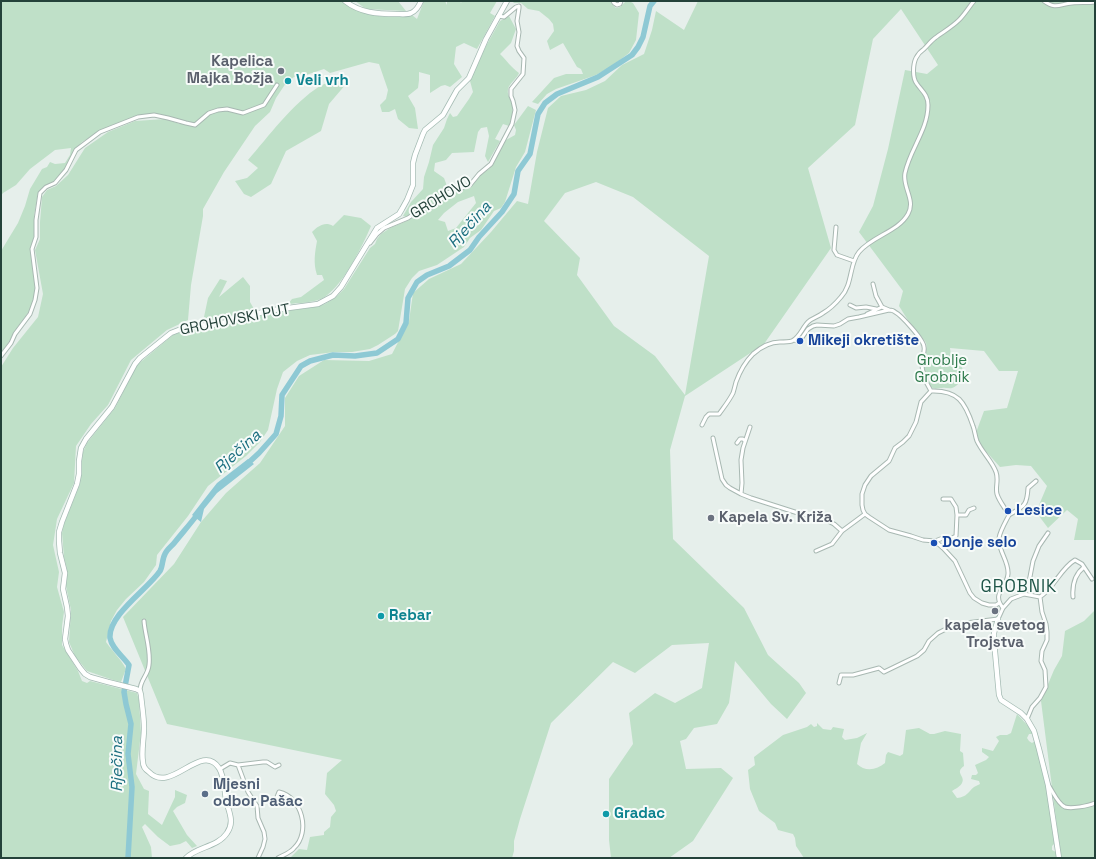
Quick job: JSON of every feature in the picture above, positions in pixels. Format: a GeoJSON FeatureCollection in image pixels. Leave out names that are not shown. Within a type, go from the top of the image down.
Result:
{"type":"FeatureCollection","features":[{"type":"Feature","properties":{"kind":"main road"},"geometry":{"type":"LineString","coordinates":[[345,1],[365,12],[379,14],[410,14],[421,1]]}},
{"type":"Feature","properties":{"kind":"main road","name":"GROHOVSKI PUT"},"geometry":{"type":"LineString","coordinates":[[138,690],[90,677],[85,674],[66,644],[68,612],[63,588],[65,573],[60,553],[59,532],[77,484],[81,448],[86,439],[112,407],[135,364],[140,358],[171,333],[189,326],[218,324],[266,311],[308,306],[324,302],[333,296],[341,287],[377,228],[399,214],[402,209],[413,185],[414,156],[425,130],[443,115],[457,90],[469,78],[480,50],[507,1]]}},
{"type":"Feature","properties":{"kind":"main road"},"geometry":{"type":"LineString","coordinates":[[998,619],[994,633],[994,641],[999,695],[1001,700],[1021,713],[1027,719],[1034,731],[1048,784],[1058,858]]}},
{"type":"Feature","properties":{"kind":"main road"},"geometry":{"type":"LineString","coordinates":[[138,690],[141,695],[144,726],[142,760],[147,771],[156,778],[169,777],[203,760],[213,762],[220,769],[222,774],[226,801],[231,817],[231,826],[224,838],[204,849],[190,854],[186,858]]}},
{"type":"Feature","properties":{"kind":"street"},"geometry":{"type":"LineString","coordinates":[[613,1],[617,5],[620,4],[621,1]]}},
{"type":"Feature","properties":{"kind":"street"},"geometry":{"type":"LineString","coordinates":[[794,340],[808,321],[822,314],[842,296],[848,284],[854,261],[858,253],[864,247],[898,225],[907,216],[910,210],[910,202],[904,180],[904,173],[925,124],[928,104],[927,97],[915,80],[914,66],[916,58],[936,38],[959,20],[974,1]]}},
{"type":"Feature","properties":{"kind":"street"},"geometry":{"type":"LineString","coordinates":[[1044,1],[1053,6],[1071,3],[1095,2]]}},
{"type":"Feature","properties":{"kind":"street","name":"GROHOVO"},"geometry":{"type":"LineString","coordinates":[[368,243],[372,242],[377,234],[384,228],[408,218],[420,210],[432,207],[447,193],[470,185],[490,164],[512,124],[516,110],[511,96],[511,89],[522,74],[524,61],[523,56],[517,46],[519,32],[517,21],[520,8],[518,6],[516,7],[504,17],[498,16]]}},
{"type":"Feature","properties":{"kind":"street"},"geometry":{"type":"LineString","coordinates":[[1,356],[30,314],[35,300],[37,288],[32,249],[36,237],[36,220],[40,193],[46,187],[55,183],[66,170],[76,150],[80,146],[100,132],[138,117],[154,115],[195,125],[209,113],[218,110],[223,109],[245,112],[264,105],[277,85]]}},
{"type":"Feature","properties":{"kind":"street"},"geometry":{"type":"LineString","coordinates":[[836,227],[835,253],[854,261]]}},
{"type":"Feature","properties":{"kind":"street"},"geometry":{"type":"LineString","coordinates":[[873,284],[876,296],[882,306],[889,310],[893,310],[900,316],[924,343],[922,368],[925,380],[931,391]]}},
{"type":"Feature","properties":{"kind":"street"},"geometry":{"type":"LineString","coordinates":[[850,306],[856,308],[866,307],[876,309]]}},
{"type":"Feature","properties":{"kind":"street"},"geometry":{"type":"LineString","coordinates":[[866,315],[882,306]]}},
{"type":"Feature","properties":{"kind":"street"},"geometry":{"type":"LineString","coordinates":[[702,425],[709,414],[719,414],[733,393],[736,381],[745,363],[760,349],[769,344],[794,340],[796,341],[801,339],[808,329],[813,326],[834,326],[840,324],[848,318],[889,310]]}},
{"type":"Feature","properties":{"kind":"street"},"geometry":{"type":"LineString","coordinates":[[931,391],[921,402],[918,417],[908,436],[895,448],[889,461],[871,476],[865,485],[862,494],[862,505],[865,514],[890,530],[922,540],[934,541],[956,536],[956,507],[951,499],[943,499]]}},
{"type":"Feature","properties":{"kind":"street"},"geometry":{"type":"LineString","coordinates":[[931,391],[947,392],[961,400],[968,412],[978,441],[996,473],[998,480],[996,488],[997,494],[1009,515]]}},
{"type":"Feature","properties":{"kind":"street"},"geometry":{"type":"LineString","coordinates":[[741,494],[741,460],[750,427]]}},
{"type":"Feature","properties":{"kind":"street"},"geometry":{"type":"LineString","coordinates":[[713,438],[722,479],[726,485],[741,494],[801,514],[822,518],[834,524],[842,531]]}},
{"type":"Feature","properties":{"kind":"street"},"geometry":{"type":"LineString","coordinates":[[737,443],[740,439],[745,441]]}},
{"type":"Feature","properties":{"kind":"street"},"geometry":{"type":"LineString","coordinates":[[1003,608],[998,599],[999,594],[1008,578],[1008,572],[1006,561],[999,545],[999,535],[1009,515],[1023,506],[1027,501],[1028,488],[1036,481]]}},
{"type":"Feature","properties":{"kind":"street"},"geometry":{"type":"LineString","coordinates":[[957,516],[966,515],[969,510],[974,508]]}},
{"type":"Feature","properties":{"kind":"street"},"geometry":{"type":"LineString","coordinates":[[816,551],[832,544],[842,531],[865,514]]}},
{"type":"Feature","properties":{"kind":"street"},"geometry":{"type":"LineString","coordinates":[[1024,594],[1029,582],[1033,561],[1048,533]]}},
{"type":"Feature","properties":{"kind":"street"},"geometry":{"type":"LineString","coordinates":[[934,541],[955,561],[967,588],[974,598],[989,605],[996,605],[999,603]]}},
{"type":"Feature","properties":{"kind":"street"},"geometry":{"type":"LineString","coordinates":[[1040,597],[1048,590],[1065,567],[1075,560],[1082,564],[1092,579]]}},
{"type":"Feature","properties":{"kind":"street"},"geometry":{"type":"LineString","coordinates":[[1073,597],[1076,576],[1084,567]]}},
{"type":"Feature","properties":{"kind":"street"},"geometry":{"type":"LineString","coordinates":[[839,683],[841,675],[853,675],[879,668],[884,672],[917,656],[924,650],[929,641],[938,633],[958,624],[998,619],[1003,608],[1011,599],[1024,594],[1040,597]]}},
{"type":"Feature","properties":{"kind":"street"},"geometry":{"type":"LineString","coordinates":[[1027,719],[1032,707],[1040,698],[1046,686],[1045,670],[1041,661],[1042,651],[1047,640],[1047,632],[1040,597]]}},
{"type":"Feature","properties":{"kind":"street"},"geometry":{"type":"LineString","coordinates":[[138,690],[140,682],[147,673],[149,664],[144,621]]}},
{"type":"Feature","properties":{"kind":"street"},"geometry":{"type":"LineString","coordinates":[[220,769],[230,763],[238,765],[267,762],[276,766],[279,765]]}},
{"type":"Feature","properties":{"kind":"street"},"geometry":{"type":"LineString","coordinates":[[238,765],[248,792],[257,806],[258,818],[264,832],[265,839],[258,858]]}},
{"type":"Feature","properties":{"kind":"street"},"geometry":{"type":"LineString","coordinates":[[1048,784],[1061,804],[1066,807],[1095,803]]}},
{"type":"Feature","properties":{"kind":"street"},"geometry":{"type":"LineString","coordinates":[[278,858],[294,848],[301,837],[302,831],[300,809],[292,799],[282,792],[279,792],[278,798],[297,806]]}},
{"type":"Feature","properties":{"kind":"green space"},"geometry":{"type":"Polygon","coordinates":[[[1,1],[341,1],[358,10],[375,16],[393,17],[412,15],[417,19],[424,1],[445,1],[447,5],[447,1],[460,1],[461,3],[462,1],[497,1],[490,13],[495,16],[477,49],[464,43],[456,47],[454,64],[462,77],[450,87],[445,85],[441,86],[430,93],[430,75],[419,72],[418,88],[408,96],[415,108],[418,129],[409,128],[398,119],[395,109],[389,112],[382,112],[380,105],[386,99],[388,90],[379,64],[369,62],[330,73],[324,69],[294,77],[286,83],[276,98],[270,112],[255,126],[224,172],[203,209],[191,285],[188,320],[167,330],[131,360],[108,405],[91,424],[76,446],[74,483],[57,519],[53,545],[59,572],[57,587],[64,612],[62,645],[78,671],[82,681],[87,683],[90,681],[137,693],[139,700],[141,733],[136,774],[144,789],[149,791],[148,814],[162,825],[175,797],[175,790],[187,795],[185,803],[173,811],[187,835],[197,846],[192,848],[186,841],[170,846],[145,824],[142,827],[151,847],[152,858],[1,858],[1,367],[13,348],[38,317],[43,294],[35,250],[40,239],[42,197],[47,190],[56,186],[68,175],[85,148],[108,132],[135,121],[165,119],[180,124],[186,122],[168,116],[155,114],[137,116],[108,127],[82,142],[74,151],[65,169],[54,182],[43,187],[38,193],[34,216],[34,236],[31,249],[35,289],[34,300],[30,310],[1,353],[1,251],[18,223],[30,189],[42,169],[47,167],[50,162],[55,164],[65,163],[70,155],[71,148],[55,150],[30,169],[16,185],[3,193],[1,196],[1,1]]]}},
{"type":"Feature","properties":{"kind":"green space"},"geometry":{"type":"Polygon","coordinates":[[[355,1],[398,1],[406,11],[366,9],[355,1]]]}},
{"type":"Feature","properties":{"kind":"green space"},"geometry":{"type":"Polygon","coordinates":[[[512,1],[611,1],[616,8],[620,7],[626,1],[629,1],[633,3],[639,13],[636,40],[629,53],[612,66],[596,75],[556,89],[547,94],[538,104],[532,102],[554,78],[566,74],[583,74],[581,69],[577,67],[563,43],[550,50],[547,41],[554,31],[553,24],[549,19],[539,11],[528,9],[521,3],[514,3],[512,1]]]}},
{"type":"Feature","properties":{"kind":"green space","name":"Groblje Grobnik"},"geometry":{"type":"Polygon","coordinates":[[[698,1],[1095,1],[1095,540],[1074,540],[1078,519],[1067,510],[1048,528],[1036,512],[1047,486],[1031,466],[1016,465],[1000,467],[974,438],[984,411],[1007,408],[1018,371],[999,371],[984,351],[950,348],[951,355],[961,366],[963,372],[961,380],[952,388],[932,388],[924,375],[923,359],[926,343],[909,322],[899,306],[903,291],[859,232],[873,206],[888,149],[905,70],[927,74],[938,65],[901,9],[873,39],[855,125],[808,168],[831,248],[764,344],[685,396],[670,450],[673,539],[744,608],[768,655],[799,683],[806,693],[787,719],[771,704],[735,661],[729,703],[717,724],[694,728],[686,739],[680,741],[686,769],[721,768],[733,778],[693,841],[669,858],[611,858],[609,840],[609,779],[633,744],[629,713],[655,693],[675,703],[702,688],[709,643],[672,645],[635,673],[613,662],[551,723],[520,819],[514,841],[512,858],[291,858],[299,849],[307,850],[310,837],[324,835],[324,832],[330,827],[331,817],[336,811],[334,805],[325,794],[327,773],[342,760],[167,724],[123,617],[174,564],[201,522],[226,493],[260,463],[285,426],[285,398],[299,376],[324,360],[369,361],[392,354],[409,321],[413,293],[429,279],[461,264],[517,201],[528,204],[537,152],[548,108],[561,96],[586,90],[605,81],[622,65],[644,54],[652,30],[656,11],[684,30],[698,1]],[[596,182],[565,193],[544,221],[580,258],[577,275],[614,326],[655,356],[685,395],[709,256],[633,197],[596,182]]]}},
{"type":"Feature","properties":{"kind":"green space"},"geometry":{"type":"Polygon","coordinates":[[[509,16],[516,29],[511,43],[500,54],[519,73],[508,89],[513,111],[509,126],[503,124],[495,139],[500,141],[488,162],[485,156],[489,136],[487,127],[481,128],[478,132],[474,152],[452,153],[446,160],[435,163],[434,171],[444,178],[447,186],[452,188],[445,191],[435,203],[419,208],[407,217],[403,216],[411,202],[423,189],[424,177],[433,145],[444,128],[450,113],[453,117],[457,116],[469,99],[473,92],[470,81],[486,46],[500,21],[509,16]]]}},
{"type":"Feature","properties":{"kind":"green space"},"geometry":{"type":"Polygon","coordinates":[[[340,79],[346,84],[329,104],[321,131],[286,151],[271,184],[251,197],[244,194],[235,181],[247,178],[258,168],[248,160],[281,121],[310,93],[320,86],[340,79]]]}},
{"type":"Feature","properties":{"kind":"green space"},"geometry":{"type":"Polygon","coordinates":[[[528,106],[536,110],[525,152],[516,167],[505,202],[501,208],[494,211],[481,230],[470,238],[464,247],[437,265],[419,271],[412,278],[405,289],[398,331],[395,334],[370,349],[310,355],[297,361],[283,372],[277,389],[268,430],[260,442],[246,456],[208,486],[188,516],[157,555],[156,565],[144,582],[126,599],[117,610],[111,621],[106,642],[126,669],[121,682],[87,671],[75,656],[69,642],[71,610],[66,586],[67,569],[64,557],[62,533],[64,524],[80,484],[83,452],[87,443],[115,408],[137,365],[173,335],[192,328],[212,328],[225,326],[267,313],[320,306],[335,298],[344,289],[370,248],[375,244],[381,234],[390,228],[409,220],[420,212],[433,209],[449,194],[472,185],[481,174],[489,169],[506,140],[515,135],[516,130],[514,125],[528,106]],[[474,196],[458,202],[438,220],[445,222],[448,231],[456,228],[476,203],[474,196]]]}},
{"type":"Feature","properties":{"kind":"green space"},"geometry":{"type":"Polygon","coordinates":[[[344,215],[361,218],[371,226],[363,244],[344,277],[329,294],[321,299],[288,304],[292,299],[301,297],[324,280],[322,275],[317,275],[316,271],[315,258],[317,241],[312,232],[324,224],[333,226],[344,215]]]}},
{"type":"Feature","properties":{"kind":"green space"},"geometry":{"type":"Polygon","coordinates":[[[243,277],[250,286],[250,302],[254,309],[245,313],[212,321],[204,317],[208,298],[220,279],[227,281],[219,297],[243,277]]]}},
{"type":"Feature","properties":{"kind":"green space"},"geometry":{"type":"Polygon","coordinates":[[[1095,610],[1095,858],[1061,858],[1041,701],[1054,670],[1062,656],[1065,631],[1084,621],[1095,610]]]}},
{"type":"Feature","properties":{"kind":"green space"},"geometry":{"type":"Polygon","coordinates":[[[1017,714],[1031,729],[1033,734],[1029,734],[1027,738],[1029,741],[1032,743],[1035,741],[1045,781],[1055,843],[1052,846],[1052,850],[1056,852],[1057,858],[804,858],[796,846],[793,834],[778,830],[775,823],[759,811],[750,789],[748,770],[755,765],[754,757],[783,735],[807,727],[811,724],[814,727],[817,726],[817,723],[823,729],[831,730],[833,727],[844,729],[842,737],[845,740],[857,738],[867,733],[861,743],[857,764],[860,767],[867,769],[875,769],[885,763],[888,752],[900,756],[903,754],[906,730],[919,728],[930,734],[945,731],[961,734],[960,751],[963,753],[964,766],[961,768],[960,773],[963,781],[952,791],[957,798],[965,795],[980,784],[979,781],[971,779],[972,775],[976,775],[978,773],[975,765],[989,757],[982,752],[982,748],[993,751],[999,741],[996,737],[1011,733],[1017,714]]]}},
{"type":"Feature","properties":{"kind":"water"},"geometry":{"type":"Polygon","coordinates":[[[248,459],[254,464],[217,493],[204,509],[201,522],[192,515],[217,483],[248,459]]]}},
{"type":"Feature","properties":{"kind":"waterway","name":"Rječina"},"geometry":{"type":"LineString","coordinates":[[245,466],[276,434],[281,416],[282,395],[301,366],[310,361],[333,355],[355,356],[377,353],[398,339],[406,323],[408,298],[417,282],[427,275],[449,266],[470,250],[479,237],[502,212],[514,194],[518,171],[530,154],[538,114],[545,103],[557,94],[598,77],[632,55],[643,37],[650,6],[654,1]]}},
{"type":"Feature","properties":{"kind":"waterway","name":"Rječina"},"geometry":{"type":"LineString","coordinates":[[128,858],[132,787],[128,754],[131,724],[124,692],[129,665],[113,646],[110,638],[111,629],[115,620],[122,611],[160,571],[166,552],[200,511]]}},
{"type":"Feature","properties":{"kind":"place","name":"Kapelica Majka Božja"},"geometry":{"type":"Point","coordinates":[281,71]}},
{"type":"Feature","properties":{"kind":"place","name":"Veli vrh"},"geometry":{"type":"Point","coordinates":[288,81]}},
{"type":"Feature","properties":{"kind":"place","name":"Mikeji okretište"},"geometry":{"type":"Point","coordinates":[800,341]}},
{"type":"Feature","properties":{"kind":"place","name":"Lesice"},"geometry":{"type":"Point","coordinates":[1008,511]}},
{"type":"Feature","properties":{"kind":"place","name":"Kapela Sv. Križa"},"geometry":{"type":"Point","coordinates":[711,518]}},
{"type":"Feature","properties":{"kind":"place","name":"Donje selo"},"geometry":{"type":"Point","coordinates":[934,543]}},
{"type":"Feature","properties":{"kind":"place","name":"kapela svetog Trojstva"},"geometry":{"type":"Point","coordinates":[995,611]}},
{"type":"Feature","properties":{"kind":"place","name":"Rebar"},"geometry":{"type":"Point","coordinates":[381,616]}},
{"type":"Feature","properties":{"kind":"place","name":"Mjesni odbor Pašac"},"geometry":{"type":"Point","coordinates":[205,794]}},
{"type":"Feature","properties":{"kind":"place","name":"Gradac"},"geometry":{"type":"Point","coordinates":[606,814]}},
{"type":"Feature","properties":{"kind":"district","name":"GROBNIK"},"geometry":{"type":"Point","coordinates":[1019,587]}}]}
